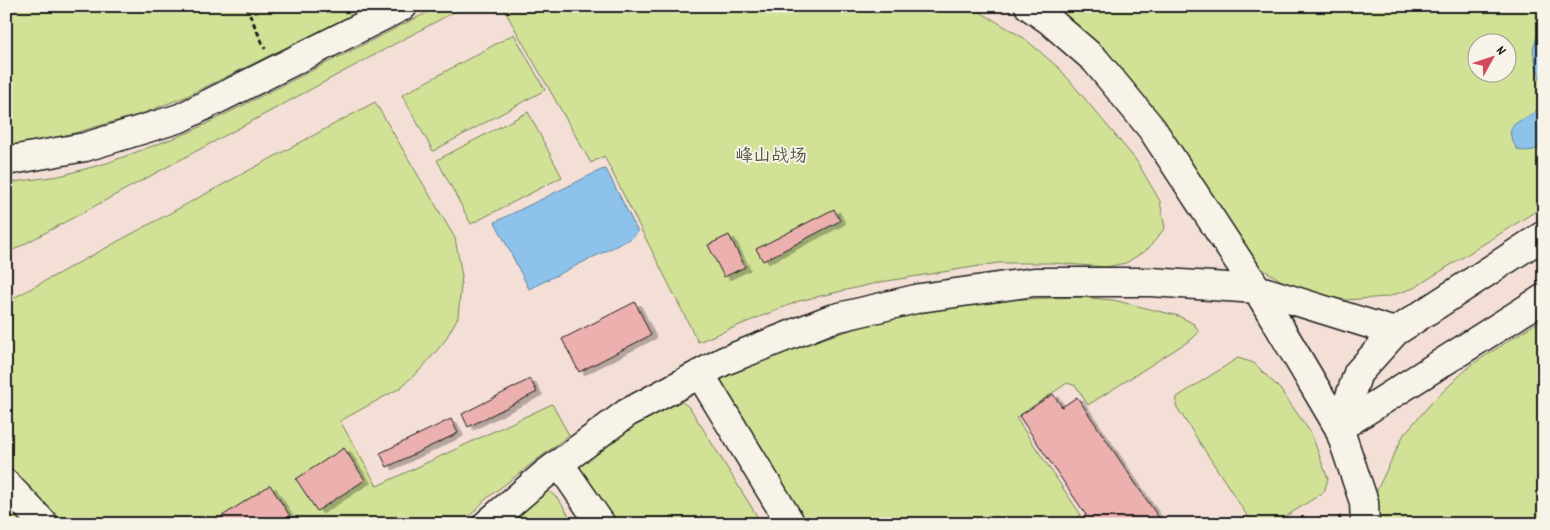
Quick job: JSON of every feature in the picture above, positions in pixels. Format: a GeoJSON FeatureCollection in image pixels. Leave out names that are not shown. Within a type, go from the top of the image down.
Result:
{"type":"FeatureCollection","features":[{"type":"Feature","properties":{"kind":"lane"},"geometry":{"type":"LineString","coordinates":[[6,161],[85,147],[180,118],[403,6]]}},
{"type":"Feature","properties":{"kind":"lane"},"geometry":{"type":"LineString","coordinates":[[1029,6],[1050,20],[1095,60],[1152,129],[1257,289],[1339,428],[1364,502],[1365,524]]}},
{"type":"Feature","properties":{"kind":"lane"},"geometry":{"type":"LineString","coordinates":[[1339,428],[1358,373],[1395,332],[1544,235]]}},
{"type":"Feature","properties":{"kind":"lane"},"geometry":{"type":"LineString","coordinates":[[487,524],[545,474],[627,413],[724,361],[831,319],[920,298],[1034,282],[1151,282],[1257,289],[1395,332]]}},
{"type":"Feature","properties":{"kind":"lane"},"geometry":{"type":"LineString","coordinates":[[1339,428],[1544,298]]}},
{"type":"Feature","properties":{"kind":"lane"},"geometry":{"type":"LineString","coordinates":[[700,374],[791,524]]}},
{"type":"Feature","properties":{"kind":"lane"},"geometry":{"type":"LineString","coordinates":[[560,463],[601,524]]}},
{"type":"Feature","properties":{"kind":"lane"},"geometry":{"type":"LineString","coordinates":[[6,484],[44,524]]}},
{"type":"Feature","properties":{"kind":"path"},"geometry":{"type":"LineString","coordinates":[[246,6],[275,70]]}},
{"type":"Feature","properties":{"kind":"shaded area"},"geometry":{"type":"Polygon","coordinates":[[[6,6],[1544,6],[1544,524],[6,524],[6,6]]]}},
{"type":"Feature","properties":{"kind":"green space"},"geometry":{"type":"Polygon","coordinates":[[[6,6],[371,6],[185,97],[141,114],[39,143],[6,147],[6,6]]]}},
{"type":"Feature","properties":{"kind":"green space"},"geometry":{"type":"Polygon","coordinates":[[[440,6],[465,6],[6,254],[6,183],[59,176],[107,163],[190,132],[440,6]]]}},
{"type":"Feature","properties":{"kind":"green space","name":"峰山战场"},"geometry":{"type":"Polygon","coordinates":[[[502,6],[970,6],[1024,38],[1060,69],[1136,160],[1160,201],[1165,228],[1148,249],[1126,263],[1106,267],[1052,263],[998,263],[881,282],[799,301],[698,342],[604,156],[591,163],[502,6]]]}},
{"type":"Feature","properties":{"kind":"green space"},"geometry":{"type":"Polygon","coordinates":[[[1051,6],[1544,6],[1544,206],[1414,288],[1387,297],[1345,300],[1309,292],[1282,281],[1253,263],[1051,6]]]}},
{"type":"Feature","properties":{"kind":"green space"},"geometry":{"type":"Polygon","coordinates":[[[514,34],[545,90],[433,151],[402,95],[514,34]]]}},
{"type":"Feature","properties":{"kind":"green space"},"geometry":{"type":"Polygon","coordinates":[[[375,102],[455,238],[462,276],[458,317],[444,342],[422,368],[400,388],[340,421],[377,486],[552,404],[569,435],[486,499],[462,524],[59,524],[6,471],[6,302],[375,102]]]}},
{"type":"Feature","properties":{"kind":"green space"},"geometry":{"type":"Polygon","coordinates":[[[528,112],[562,177],[471,224],[437,160],[528,112]]]}},
{"type":"Feature","properties":{"kind":"green space"},"geometry":{"type":"Polygon","coordinates":[[[1078,297],[1113,300],[1179,316],[1194,324],[1199,332],[1192,339],[1088,405],[1076,386],[1067,383],[1016,418],[1081,515],[1068,524],[795,524],[713,384],[729,374],[799,346],[890,318],[997,300],[1078,297]]]}},
{"type":"Feature","properties":{"kind":"green space"},"geometry":{"type":"Polygon","coordinates":[[[1544,318],[1544,524],[1374,524],[1377,490],[1404,434],[1434,400],[1471,365],[1544,318]]]}},
{"type":"Feature","properties":{"kind":"green space"},"geometry":{"type":"Polygon","coordinates":[[[1238,358],[1254,363],[1280,389],[1311,433],[1328,479],[1324,492],[1274,524],[1255,524],[1246,514],[1176,406],[1177,397],[1238,358]]]}},
{"type":"Feature","properties":{"kind":"green space"},"geometry":{"type":"Polygon","coordinates":[[[682,402],[690,408],[762,524],[608,524],[573,471],[586,454],[669,403],[682,402]]]}},
{"type":"Feature","properties":{"kind":"green space"},"geometry":{"type":"Polygon","coordinates":[[[547,489],[559,500],[574,524],[506,524],[547,489]]]}},
{"type":"Feature","properties":{"kind":"green space"},"geometry":{"type":"Polygon","coordinates":[[[6,505],[23,524],[6,524],[6,505]]]}},
{"type":"Feature","properties":{"kind":"water"},"geometry":{"type":"Polygon","coordinates":[[[1544,34],[1544,89],[1536,66],[1533,49],[1537,37],[1544,34]]]}},
{"type":"Feature","properties":{"kind":"water"},"geometry":{"type":"Polygon","coordinates":[[[1544,95],[1544,145],[1537,149],[1518,150],[1510,133],[1512,127],[1535,112],[1541,105],[1544,95]]]}},
{"type":"Feature","properties":{"kind":"water"},"geometry":{"type":"Polygon","coordinates":[[[606,169],[638,232],[630,239],[529,289],[495,222],[606,169]]]}},
{"type":"Feature","properties":{"kind":"building"},"geometry":{"type":"Polygon","coordinates":[[[834,209],[840,221],[763,261],[756,249],[834,209]]]}},
{"type":"Feature","properties":{"kind":"building"},"geometry":{"type":"Polygon","coordinates":[[[729,235],[745,267],[724,277],[708,245],[729,235]]]}},
{"type":"Feature","properties":{"kind":"building"},"geometry":{"type":"Polygon","coordinates":[[[635,302],[651,335],[579,372],[562,339],[635,302]]]}},
{"type":"Feature","properties":{"kind":"building"},"geometry":{"type":"Polygon","coordinates":[[[530,379],[537,392],[468,427],[462,414],[530,379]]]}},
{"type":"Feature","properties":{"kind":"building"},"geometry":{"type":"Polygon","coordinates":[[[1053,394],[1062,407],[1077,397],[1163,524],[1073,524],[1086,515],[1019,416],[1053,394]]]}},
{"type":"Feature","properties":{"kind":"building"},"geometry":{"type":"Polygon","coordinates":[[[451,419],[458,433],[387,467],[380,453],[451,419]]]}},
{"type":"Feature","properties":{"kind":"building"},"geometry":{"type":"Polygon","coordinates":[[[344,448],[365,480],[317,511],[296,479],[344,448]]]}},
{"type":"Feature","properties":{"kind":"building"},"geometry":{"type":"Polygon","coordinates":[[[270,485],[295,524],[210,524],[270,485]]]}}]}
